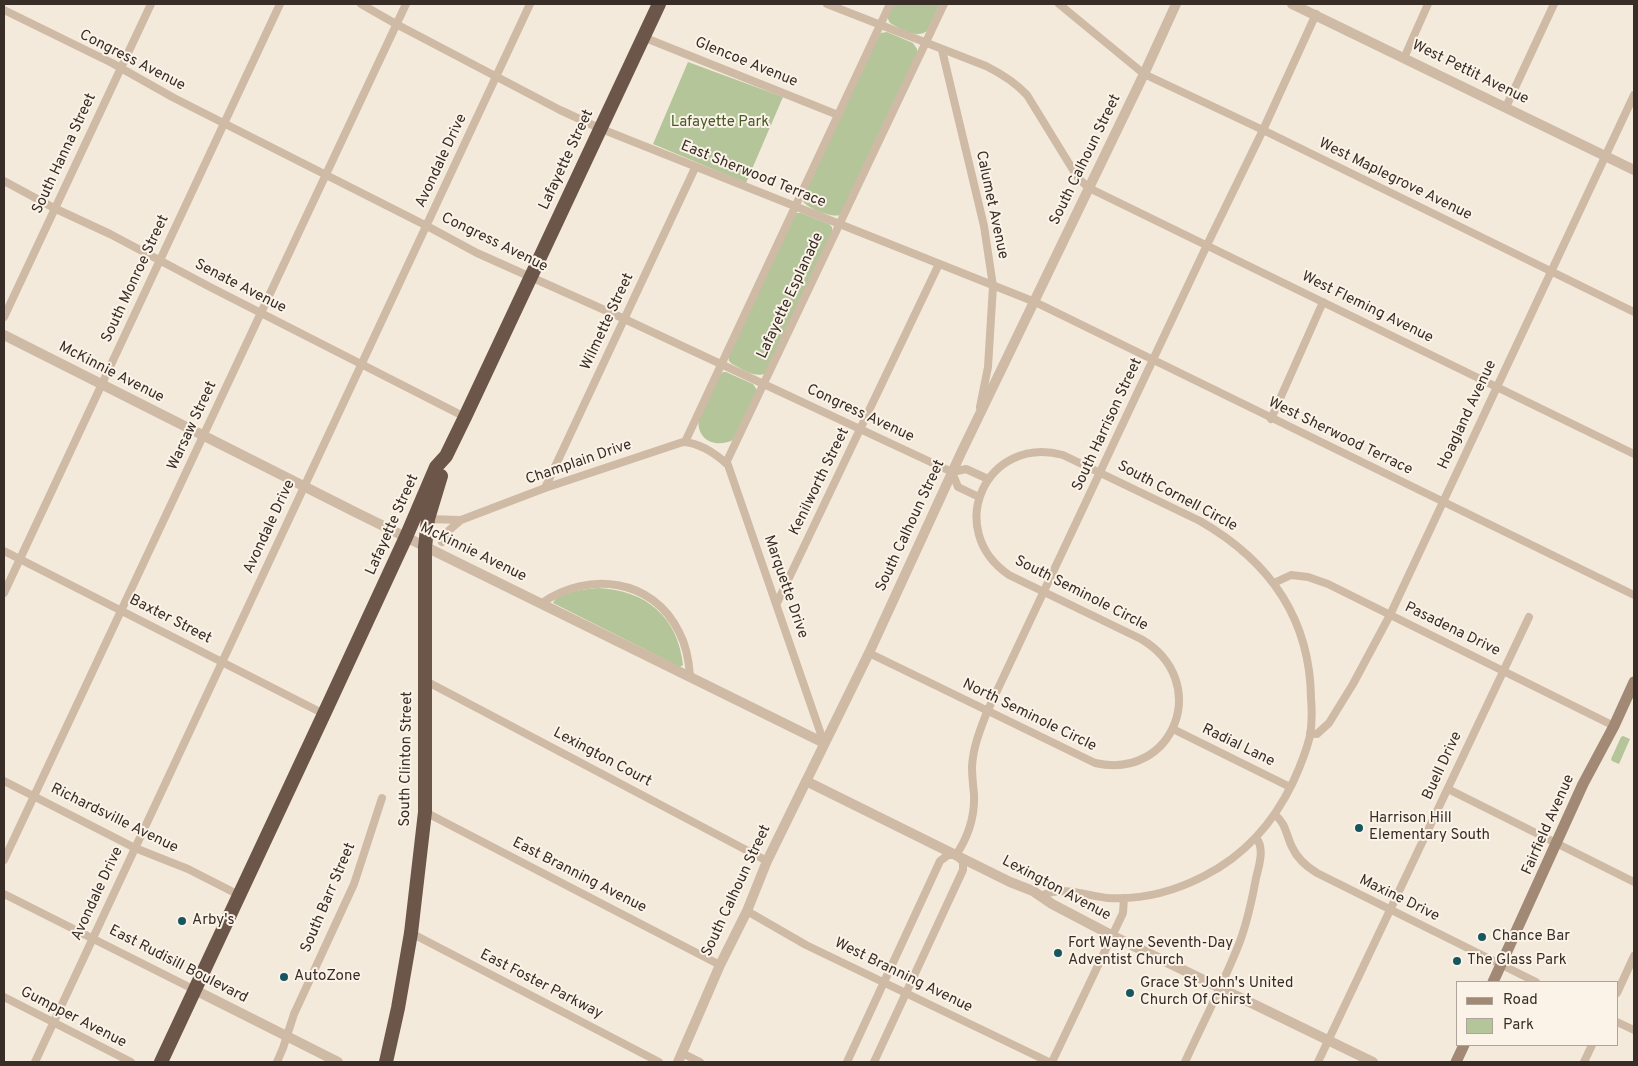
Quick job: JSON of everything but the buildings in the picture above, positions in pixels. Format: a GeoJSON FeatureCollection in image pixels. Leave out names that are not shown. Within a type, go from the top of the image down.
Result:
{"type":"FeatureCollection","features":[{"type":"Feature","properties":{"kind":"highway","name":"Lafayette Street"},"geometry":{"type":"LineString","coordinates":[[162,1062],[406,537],[436,467],[446,456],[465,417],[599,128],[659,4]]}},
{"type":"Feature","properties":{"kind":"highway","name":"South Clinton Street"},"geometry":{"type":"LineString","coordinates":[[386,1062],[398,1008],[410,933],[425,812],[425,547],[428,519],[446,456]]}},
{"type":"Feature","properties":{"kind":"main road","name":"Fairfield Avenue"},"geometry":{"type":"LineString","coordinates":[[1493,981],[1593,765],[1614,726],[1634,682]]}},
{"type":"Feature","properties":{"kind":"main road"},"geometry":{"type":"LineString","coordinates":[[1456,1062],[1464,1046]]}},
{"type":"Feature","properties":{"kind":"street"},"geometry":{"type":"LineString","coordinates":[[4,9],[6,4]]}},
{"type":"Feature","properties":{"kind":"street","name":"South Hanna Street"},"geometry":{"type":"LineString","coordinates":[[4,317],[151,4]]}},
{"type":"Feature","properties":{"kind":"street","name":"South Monroe Street"},"geometry":{"type":"LineString","coordinates":[[4,593],[280,4]]}},
{"type":"Feature","properties":{"kind":"street","name":"East Sherwood Terrace"},"geometry":{"type":"LineString","coordinates":[[360,4],[560,110],[599,128],[1034,302]]}},
{"type":"Feature","properties":{"kind":"street","name":"Warsaw Street"},"geometry":{"type":"LineString","coordinates":[[4,860],[406,4]]}},
{"type":"Feature","properties":{"kind":"street","name":"Avondale Drive"},"geometry":{"type":"LineString","coordinates":[[35,1062],[530,4]]}},
{"type":"Feature","properties":{"kind":"street"},"geometry":{"type":"LineString","coordinates":[[826,4],[986,66],[1017,84],[1027,95],[1078,178],[1088,188]]}},
{"type":"Feature","properties":{"kind":"street"},"geometry":{"type":"LineString","coordinates":[[726,464],[718,456],[707,450],[692,442],[685,442],[890,4]]}},
{"type":"Feature","properties":{"kind":"street","name":"Lafayette Esplanade"},"geometry":{"type":"LineString","coordinates":[[726,464],[944,4]]}},
{"type":"Feature","properties":{"kind":"street","name":"West Maplegrove Avenue"},"geometry":{"type":"LineString","coordinates":[[1059,4],[1144,74],[1263,130],[1634,312]]}},
{"type":"Feature","properties":{"kind":"street","name":"South Calhoun Street"},"geometry":{"type":"LineString","coordinates":[[680,1058],[720,965],[747,911],[767,861],[824,743],[836,723],[978,417],[1176,4]]}},
{"type":"Feature","properties":{"kind":"street"},"geometry":{"type":"LineString","coordinates":[[1404,58],[1428,4]]}},
{"type":"Feature","properties":{"kind":"street"},"geometry":{"type":"LineString","coordinates":[[1506,107],[1554,4]]}},
{"type":"Feature","properties":{"kind":"street","name":"West Pettit Avenue"},"geometry":{"type":"LineString","coordinates":[[1299,5],[1634,170]]}},
{"type":"Feature","properties":{"kind":"street","name":"Congress Avenue"},"geometry":{"type":"LineString","coordinates":[[4,9],[477,253],[624,319],[952,472]]}},
{"type":"Feature","properties":{"kind":"street","name":"South Harrison Street"},"geometry":{"type":"LineString","coordinates":[[847,1062],[940,861],[948,855],[956,855],[966,837],[972,818],[974,801],[972,765],[974,750],[977,736],[987,712],[1263,130],[1316,14]]}},
{"type":"Feature","properties":{"kind":"street","name":"Glencoe Avenue"},"geometry":{"type":"LineString","coordinates":[[643,37],[838,115]]}},
{"type":"Feature","properties":{"kind":"street","name":"Calumet Avenue"},"geometry":{"type":"LineString","coordinates":[[942,50],[984,226],[993,286],[988,368],[978,417]]}},
{"type":"Feature","properties":{"kind":"street","name":"Hoagland Avenue"},"geometry":{"type":"LineString","coordinates":[[1310,733],[1317,734],[1331,720],[1365,663],[1390,615],[1634,95]]}},
{"type":"Feature","properties":{"kind":"street","name":"Wilmette Street"},"geometry":{"type":"LineString","coordinates":[[545,488],[695,168]]}},
{"type":"Feature","properties":{"kind":"street","name":"Senate Avenue"},"geometry":{"type":"LineString","coordinates":[[4,181],[465,417]]}},
{"type":"Feature","properties":{"kind":"street","name":"West Fleming Avenue"},"geometry":{"type":"LineString","coordinates":[[1088,188],[1634,454]]}},
{"type":"Feature","properties":{"kind":"street","name":"Kenilworth Street"},"geometry":{"type":"LineString","coordinates":[[777,603],[939,264]]}},
{"type":"Feature","properties":{"kind":"street","name":"West Sherwood Terrace"},"geometry":{"type":"LineString","coordinates":[[1034,302],[1634,595]]}},
{"type":"Feature","properties":{"kind":"street"},"geometry":{"type":"LineString","coordinates":[[1271,419],[1323,302]]}},
{"type":"Feature","properties":{"kind":"street","name":"McKinnie Avenue"},"geometry":{"type":"LineString","coordinates":[[4,335],[304,487],[824,743]]}},
{"type":"Feature","properties":{"kind":"street"},"geometry":{"type":"LineString","coordinates":[[988,368],[1000,372]]}},
{"type":"Feature","properties":{"kind":"street","name":"Champlain Drive"},"geometry":{"type":"LineString","coordinates":[[442,542],[447,532],[461,520],[545,488],[685,442]]}},
{"type":"Feature","properties":{"kind":"street","name":"South Cornell Circle"},"geometry":{"type":"LineString","coordinates":[[979,497],[988,479],[999,468],[1022,455],[1038,452],[1056,453],[1100,472],[1217,531],[1246,552],[1274,583],[1289,608],[1296,623],[1307,658],[1311,689],[1310,733],[1302,761],[1290,787],[1275,815],[1256,838],[1230,860],[1203,877],[1167,890],[1124,898],[1060,891],[1053,891],[1041,896]]}},
{"type":"Feature","properties":{"kind":"street","name":"Marquette Drive"},"geometry":{"type":"LineString","coordinates":[[726,464],[777,603],[824,743]]}},
{"type":"Feature","properties":{"kind":"street"},"geometry":{"type":"LineString","coordinates":[[979,497],[958,486],[952,472],[966,469],[988,479]]}},
{"type":"Feature","properties":{"kind":"street","name":"South Seminole Circle"},"geometry":{"type":"LineString","coordinates":[[979,497],[978,531],[986,552],[1003,570],[1141,639],[1163,656],[1176,677],[1179,690],[1178,714],[1173,729]]}},
{"type":"Feature","properties":{"kind":"street","name":"Champlain Drive"},"geometry":{"type":"LineString","coordinates":[[428,519],[461,520]]}},
{"type":"Feature","properties":{"kind":"street","name":"Baxter Street"},"geometry":{"type":"LineString","coordinates":[[4,551],[61,582],[121,610],[324,714]]}},
{"type":"Feature","properties":{"kind":"street","name":"Pasadena Drive"},"geometry":{"type":"LineString","coordinates":[[1274,583],[1290,575],[1308,577],[1328,584],[1614,726]]}},
{"type":"Feature","properties":{"kind":"street"},"geometry":{"type":"LineString","coordinates":[[542,603],[555,594],[571,588],[595,583],[621,586],[646,596],[667,613],[679,631],[688,661],[690,676]]}},
{"type":"Feature","properties":{"kind":"street","name":"Buell Drive"},"geometry":{"type":"LineString","coordinates":[[1318,1062],[1529,617]]}},
{"type":"Feature","properties":{"kind":"street","name":"North Seminole Circle"},"geometry":{"type":"LineString","coordinates":[[869,653],[987,712],[1087,760],[1102,765],[1122,765],[1144,758],[1161,744],[1173,729]]}},
{"type":"Feature","properties":{"kind":"street","name":"Lexington Court"},"geometry":{"type":"LineString","coordinates":[[424,680],[767,861]]}},
{"type":"Feature","properties":{"kind":"street","name":"Radial Lane"},"geometry":{"type":"LineString","coordinates":[[1173,729],[1290,787]]}},
{"type":"Feature","properties":{"kind":"street","name":"Richardsville Avenue"},"geometry":{"type":"LineString","coordinates":[[4,781],[135,848],[188,869],[239,895]]}},
{"type":"Feature","properties":{"kind":"street","name":"Lexington Avenue"},"geometry":{"type":"LineString","coordinates":[[806,782],[1041,896],[1052,904],[1113,936],[1373,1062]]}},
{"type":"Feature","properties":{"kind":"street"},"geometry":{"type":"LineString","coordinates":[[1448,789],[1634,882]]}},
{"type":"Feature","properties":{"kind":"street","name":"South Barr Street"},"geometry":{"type":"LineString","coordinates":[[277,1062],[294,1014],[354,884],[382,798]]}},
{"type":"Feature","properties":{"kind":"street","name":"East Branning Avenue"},"geometry":{"type":"LineString","coordinates":[[425,812],[720,965]]}},
{"type":"Feature","properties":{"kind":"street","name":"Maxine Drive"},"geometry":{"type":"LineString","coordinates":[[1275,815],[1283,823],[1295,853],[1307,866],[1317,873],[1534,981]]}},
{"type":"Feature","properties":{"kind":"street"},"geometry":{"type":"LineString","coordinates":[[1185,1062],[1240,943],[1250,908],[1260,855],[1259,842],[1256,838]]}},
{"type":"Feature","properties":{"kind":"street"},"geometry":{"type":"LineString","coordinates":[[874,1062],[963,870],[963,862],[956,855]]}},
{"type":"Feature","properties":{"kind":"street","name":"East Rudisill Boulevard"},"geometry":{"type":"LineString","coordinates":[[4,894],[338,1062]]}},
{"type":"Feature","properties":{"kind":"street"},"geometry":{"type":"LineString","coordinates":[[1051,1062],[1113,936],[1123,913],[1124,898]]}},
{"type":"Feature","properties":{"kind":"street","name":"West Branning Avenue"},"geometry":{"type":"LineString","coordinates":[[747,911],[806,944],[906,994],[1051,1062]]}},
{"type":"Feature","properties":{"kind":"street","name":"East Foster Parkway"},"geometry":{"type":"LineString","coordinates":[[410,933],[659,1062]]}},
{"type":"Feature","properties":{"kind":"street"},"geometry":{"type":"LineString","coordinates":[[1618,991],[1634,956]]}},
{"type":"Feature","properties":{"kind":"street","name":"Gumpper Avenue"},"geometry":{"type":"LineString","coordinates":[[4,997],[131,1062]]}},
{"type":"Feature","properties":{"kind":"street"},"geometry":{"type":"LineString","coordinates":[[1618,1022],[1634,1030]]}},
{"type":"Feature","properties":{"kind":"street"},"geometry":{"type":"LineString","coordinates":[[1584,1062],[1592,1046]]}},
{"type":"Feature","properties":{"kind":"street"},"geometry":{"type":"LineString","coordinates":[[680,1058],[700,1062]]}},
{"type":"Feature","properties":{"kind":"green space"},"geometry":{"type":"Polygon","coordinates":[[[893,4],[940,4],[927,31],[914,34],[890,23],[887,17],[893,4]]]}},
{"type":"Feature","properties":{"kind":"green space"},"geometry":{"type":"Polygon","coordinates":[[[887,32],[913,43],[917,53],[840,215],[836,216],[819,212],[802,200],[878,36],[881,33],[887,32]]]}},
{"type":"Feature","properties":{"kind":"green space","name":"Lafayette Park"},"geometry":{"type":"Polygon","coordinates":[[[688,62],[783,97],[746,183],[653,144],[688,62]]]}},
{"type":"Feature","properties":{"kind":"green space"},"geometry":{"type":"Polygon","coordinates":[[[796,213],[801,213],[829,224],[832,227],[832,232],[766,373],[762,375],[753,374],[732,364],[728,356],[796,213]]]}},
{"type":"Feature","properties":{"kind":"green space"},"geometry":{"type":"Polygon","coordinates":[[[723,372],[753,384],[757,390],[733,440],[719,443],[707,440],[703,436],[700,431],[699,417],[719,376],[723,372]]]}},
{"type":"Feature","properties":{"kind":"green space"},"geometry":{"type":"Polygon","coordinates":[[[598,588],[631,594],[657,609],[667,620],[674,633],[680,648],[683,665],[680,667],[553,603],[560,596],[566,594],[598,588]]]}},
{"type":"Feature","properties":{"kind":"green space"},"geometry":{"type":"Polygon","coordinates":[[[1623,736],[1630,739],[1619,764],[1611,759],[1623,736]]]}},
{"type":"Feature","properties":{"kind":"place","name":"Harrison Hill Elementary South"},"geometry":{"type":"Point","coordinates":[1359,828]}},
{"type":"Feature","properties":{"kind":"place","name":"Arby's"},"geometry":{"type":"Point","coordinates":[182,921]}},
{"type":"Feature","properties":{"kind":"place","name":"Chance Bar"},"geometry":{"type":"Point","coordinates":[1482,937]}},
{"type":"Feature","properties":{"kind":"place","name":"Fort Wayne Seventh-Day Adventist Church"},"geometry":{"type":"Point","coordinates":[1058,953]}},
{"type":"Feature","properties":{"kind":"place","name":"The Glass Park"},"geometry":{"type":"Point","coordinates":[1457,961]}},
{"type":"Feature","properties":{"kind":"place","name":"AutoZone"},"geometry":{"type":"Point","coordinates":[284,977]}},
{"type":"Feature","properties":{"kind":"place","name":"Grace St John's United Church Of Chirst"},"geometry":{"type":"Point","coordinates":[1130,993]}}]}
